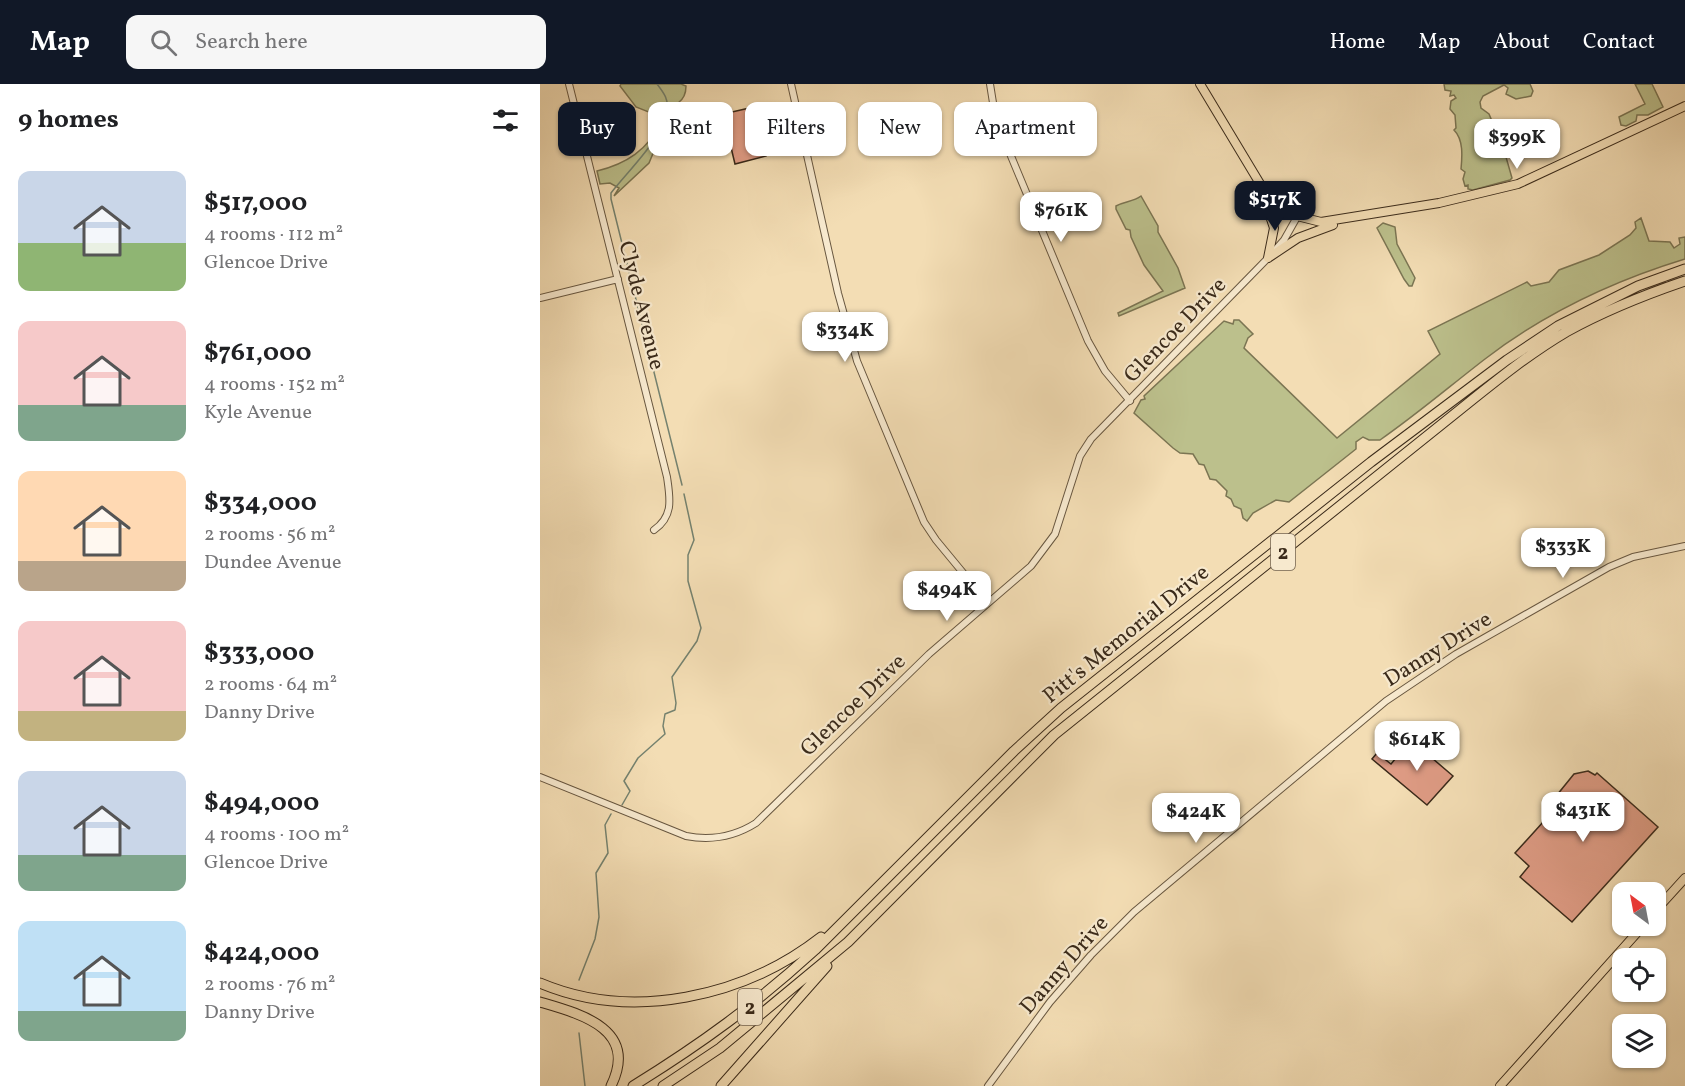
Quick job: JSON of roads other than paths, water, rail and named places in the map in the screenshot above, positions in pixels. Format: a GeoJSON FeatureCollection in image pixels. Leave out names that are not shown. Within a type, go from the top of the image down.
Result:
{"type":"FeatureCollection","features":[{"type":"Feature","properties":{"kind":"highway","name":"Pitt's Memorial Drive"},"geometry":{"type":"LineString","coordinates":[[633,1086],[688,1051],[754,1004],[815,950],[1060,708],[1371,462],[1507,360],[1558,326],[1638,286],[1685,269]]}},
{"type":"Feature","properties":{"kind":"highway","name":"Pitt's Memorial Drive"},"geometry":{"type":"LineString","coordinates":[[663,1086],[720,1048],[848,942],[1054,735],[1457,412],[1517,365],[1565,333],[1638,297],[1685,281]]}},
{"type":"Feature","properties":{"kind":"highway"},"geometry":{"type":"LineString","coordinates":[[540,983],[554,989],[598,999],[643,1002],[689,997],[730,987],[770,971],[808,947],[853,912]]}},
{"type":"Feature","properties":{"kind":"highway"},"geometry":{"type":"LineString","coordinates":[[721,1086],[848,942]]}},
{"type":"Feature","properties":{"kind":"highway"},"geometry":{"type":"LineString","coordinates":[[540,1002],[592,1019],[607,1032],[616,1049],[618,1060],[611,1086]]}},
{"type":"Feature","properties":{"kind":"main road"},"geometry":{"type":"LineString","coordinates":[[1200,84],[1261,188],[1276,205],[1297,217],[1321,222],[1439,203],[1518,184],[1685,106]]}},
{"type":"Feature","properties":{"kind":"main road"},"geometry":{"type":"LineString","coordinates":[[1261,188],[1274,228],[1268,258]]}},
{"type":"Feature","properties":{"kind":"main road"},"geometry":{"type":"LineString","coordinates":[[1268,258],[1298,238],[1343,220]]}},
{"type":"Feature","properties":{"kind":"main road"},"geometry":{"type":"LineString","coordinates":[[1666,899],[1685,878]]}},
{"type":"Feature","properties":{"kind":"main road"},"geometry":{"type":"LineString","coordinates":[[1500,1086],[1633,936]]}},
{"type":"Feature","properties":{"kind":"street","name":"Clyde Avenue"},"geometry":{"type":"LineString","coordinates":[[569,84],[661,448],[670,496],[668,514],[654,530]]}},
{"type":"Feature","properties":{"kind":"street"},"geometry":{"type":"LineString","coordinates":[[790,84],[842,307],[864,379],[924,522],[988,603]]}},
{"type":"Feature","properties":{"kind":"street"},"geometry":{"type":"LineString","coordinates":[[990,84],[1001,132],[1088,341],[1105,371],[1130,401]]}},
{"type":"Feature","properties":{"kind":"street","name":"Glencoe Drive"},"geometry":{"type":"LineString","coordinates":[[540,777],[681,835],[704,839],[733,834],[761,818],[923,660],[1031,566],[1050,542],[1085,448],[1268,258],[1284,240],[1297,217]]}},
{"type":"Feature","properties":{"kind":"street"},"geometry":{"type":"LineString","coordinates":[[540,298],[618,279]]}},
{"type":"Feature","properties":{"kind":"street","name":"Danny Drive"},"geometry":{"type":"LineString","coordinates":[[988,1086],[1050,1002],[1134,912],[1386,701],[1456,654],[1609,567],[1633,557],[1685,546]]}},
{"type":"Feature","properties":{"kind":"waterway"},"geometry":{"type":"LineString","coordinates":[[657,84],[667,102],[665,120],[653,142],[611,193],[611,199],[682,485]]}},
{"type":"Feature","properties":{"kind":"waterway"},"geometry":{"type":"LineString","coordinates":[[622,805],[630,791],[624,781],[638,758],[665,734],[663,726],[665,714],[675,710],[676,703],[672,677],[697,641],[701,628],[688,581],[688,555],[694,540],[684,494]]}},
{"type":"Feature","properties":{"kind":"waterway"},"geometry":{"type":"LineString","coordinates":[[579,980],[595,939],[599,917],[596,873],[608,853],[605,825],[611,814]]}},
{"type":"Feature","properties":{"kind":"waterway"},"geometry":{"type":"LineString","coordinates":[[579,1033],[585,1086]]}}]}
